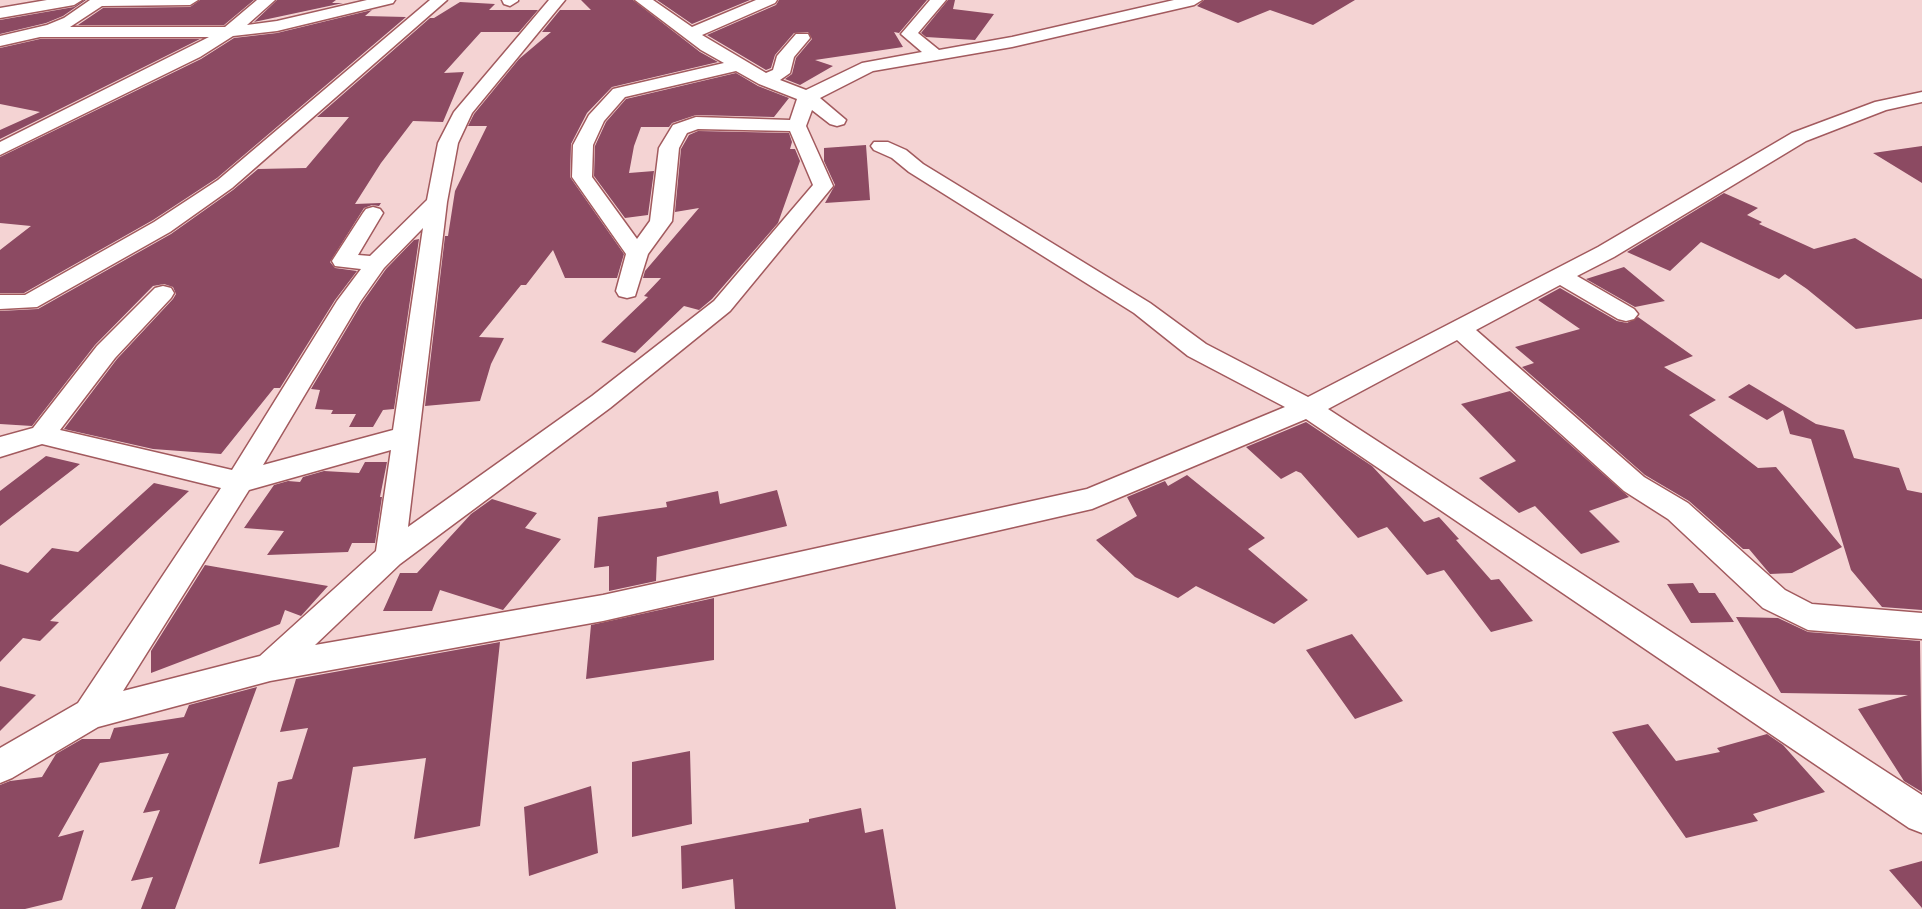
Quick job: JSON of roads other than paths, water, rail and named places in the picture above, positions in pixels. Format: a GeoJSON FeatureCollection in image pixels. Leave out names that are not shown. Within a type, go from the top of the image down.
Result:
{"type":"FeatureCollection","features":[{"type":"Feature","properties":{"kind":"street"},"geometry":{"type":"LineString","coordinates":[[0,13],[74,0]]}},
{"type":"Feature","properties":{"kind":"street"},"geometry":{"type":"LineString","coordinates":[[0,41],[40,32],[70,21],[100,1],[190,0]]}},
{"type":"Feature","properties":{"kind":"street"},"geometry":{"type":"LineString","coordinates":[[0,149],[194,52],[229,32],[267,0]]}},
{"type":"Feature","properties":{"kind":"street"},"geometry":{"type":"LineString","coordinates":[[40,32],[229,32],[277,26],[387,0]]}},
{"type":"Feature","properties":{"kind":"street"},"geometry":{"type":"LineString","coordinates":[[0,302],[29,302],[162,227],[225,184],[439,0]]}},
{"type":"Feature","properties":{"kind":"street"},"geometry":{"type":"LineString","coordinates":[[643,0],[692,33],[707,46],[765,80],[807,97],[837,120]]}},
{"type":"Feature","properties":{"kind":"street"},"geometry":{"type":"LineString","coordinates":[[692,33],[769,0]]}},
{"type":"Feature","properties":{"kind":"street"},"geometry":{"type":"LineString","coordinates":[[937,56],[909,34],[938,0]]}},
{"type":"Feature","properties":{"kind":"street"},"geometry":{"type":"LineString","coordinates":[[270,667],[390,556],[600,402],[722,306],[823,186],[797,126],[807,97],[868,68],[1012,42],[1194,0]]}},
{"type":"Feature","properties":{"kind":"street"},"geometry":{"type":"LineString","coordinates":[[390,556],[437,202],[448,143],[463,112],[559,1]]}},
{"type":"Feature","properties":{"kind":"street"},"geometry":{"type":"LineString","coordinates":[[765,80],[781,73],[786,56],[802,38]]}},
{"type":"Feature","properties":{"kind":"street"},"geometry":{"type":"LineString","coordinates":[[637,254],[582,177],[583,145],[596,119],[619,93],[738,65]]}},
{"type":"Feature","properties":{"kind":"street"},"geometry":{"type":"LineString","coordinates":[[0,767],[90,714],[270,667],[603,608],[1092,498],[1308,408],[1606,252],[1799,137],[1881,106],[1922,97]]}},
{"type":"Feature","properties":{"kind":"street"},"geometry":{"type":"LineString","coordinates":[[627,291],[637,254],[661,221],[669,148],[680,129],[696,123],[797,126]]}},
{"type":"Feature","properties":{"kind":"street"},"geometry":{"type":"LineString","coordinates":[[881,147],[899,154],[916,168],[1104,284],[1197,350],[1308,408],[1922,816]]}},
{"type":"Feature","properties":{"kind":"street"},"geometry":{"type":"LineString","coordinates":[[90,714],[239,482],[349,301],[376,263],[437,202]]}},
{"type":"Feature","properties":{"kind":"street"},"geometry":{"type":"LineString","coordinates":[[374,213],[343,261],[376,263]]}},
{"type":"Feature","properties":{"kind":"street"},"geometry":{"type":"LineString","coordinates":[[1561,276],[1626,314]]}},
{"type":"Feature","properties":{"kind":"street"},"geometry":{"type":"LineString","coordinates":[[42,435],[106,352],[164,293]]}},
{"type":"Feature","properties":{"kind":"street"},"geometry":{"type":"LineString","coordinates":[[1460,328],[1634,484],[1678,511],[1774,599],[1808,617],[1922,626]]}},
{"type":"Feature","properties":{"kind":"street"},"geometry":{"type":"LineString","coordinates":[[0,447],[42,435],[239,482],[407,436]]}}]}
